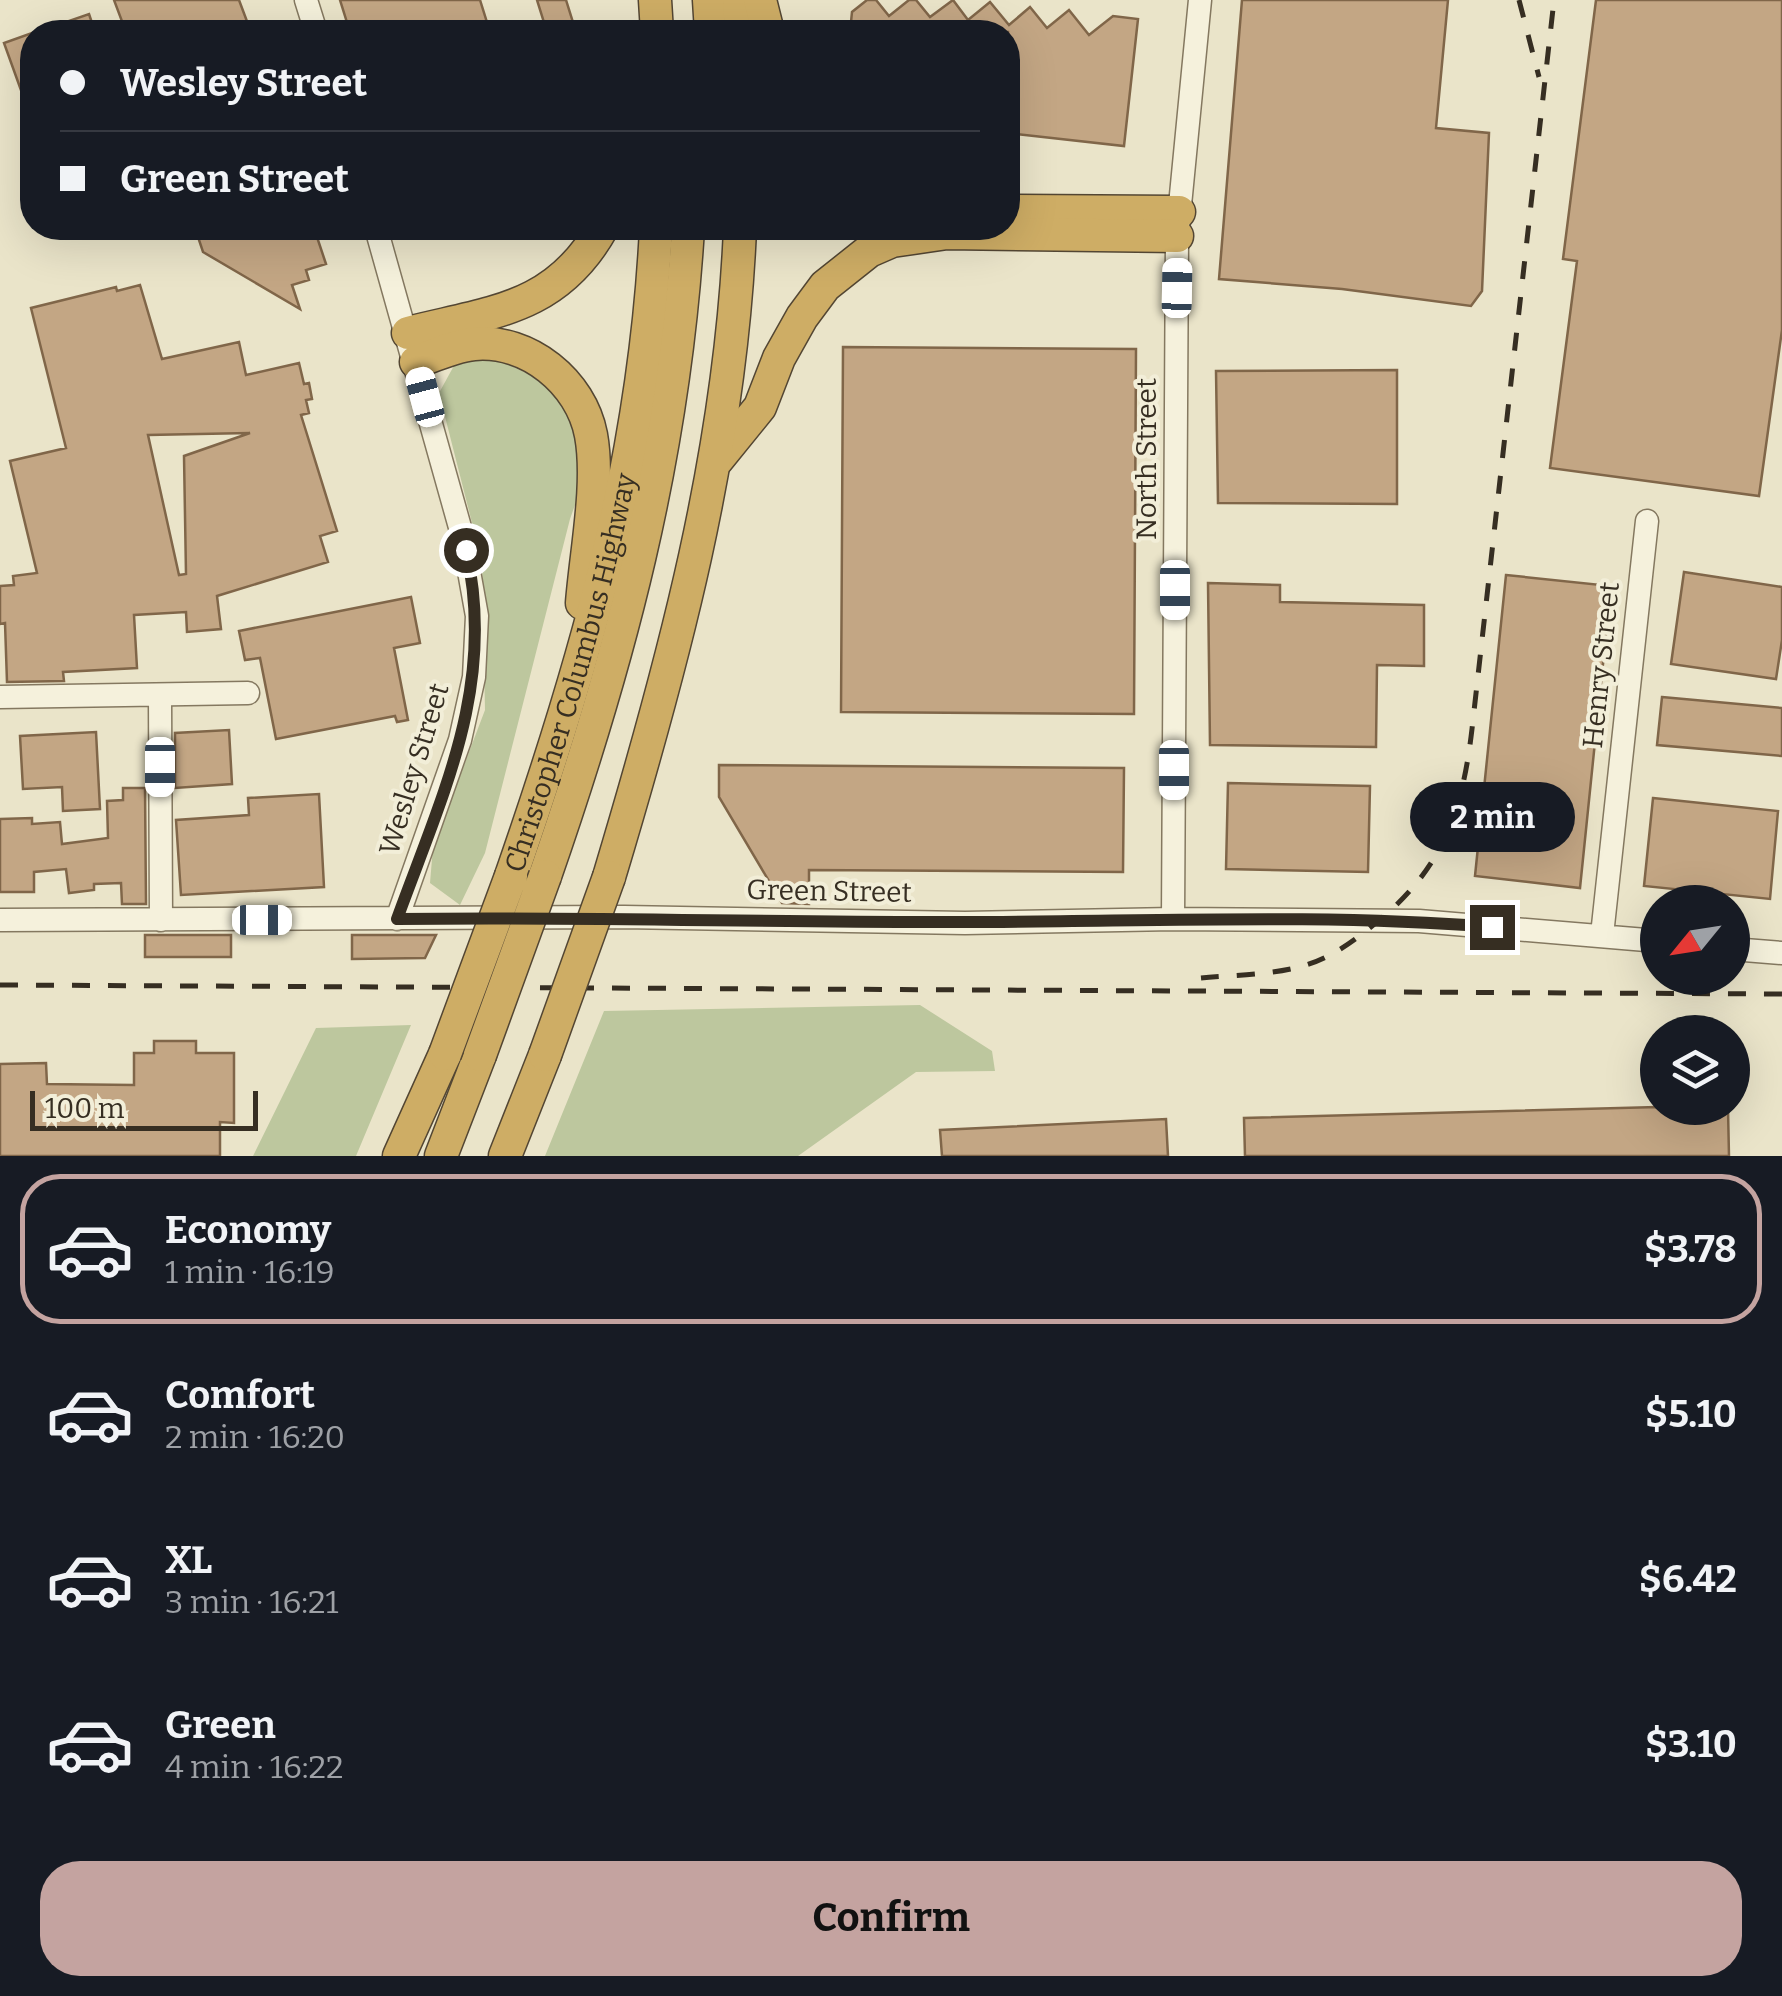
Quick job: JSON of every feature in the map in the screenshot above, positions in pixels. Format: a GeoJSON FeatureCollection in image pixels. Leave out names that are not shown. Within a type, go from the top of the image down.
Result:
{"type":"FeatureCollection","features":[{"type":"Feature","properties":{"kind":"highway"},"geometry":{"type":"LineString","coordinates":[[1020,212],[1178,224]]}},
{"type":"Feature","properties":{"kind":"highway"},"geometry":{"type":"LineString","coordinates":[[1020,230],[1178,224]]}},
{"type":"Feature","properties":{"kind":"highway"},"geometry":{"type":"LineString","coordinates":[[412,348],[558,284],[594,240]]}},
{"type":"Feature","properties":{"kind":"highway","name":"Christopher Columbus Highway"},"geometry":{"type":"LineString","coordinates":[[398,1156],[446,1054],[575,686],[605,578],[628,471],[644,362],[655,240]]}},
{"type":"Feature","properties":{"kind":"highway","name":"Christopher Columbus Highway"},"geometry":{"type":"LineString","coordinates":[[557,876],[646,539],[674,377],[687,240]]}},
{"type":"Feature","properties":{"kind":"highway","name":"Christopher Columbus Highway"},"geometry":{"type":"LineString","coordinates":[[464,1156],[492,1055],[557,876],[618,726],[663,564],[693,398],[709,240]]}},
{"type":"Feature","properties":{"kind":"highway"},"geometry":{"type":"LineString","coordinates":[[505,1156],[609,877],[666,686],[714,464],[730,352],[739,240]]}},
{"type":"Feature","properties":{"kind":"highway"},"geometry":{"type":"LineString","coordinates":[[714,464],[760,407],[779,358],[825,286],[869,251],[899,240]]}},
{"type":"Feature","properties":{"kind":"highway"},"geometry":{"type":"LineString","coordinates":[[412,348],[475,344],[527,352],[551,369],[583,411],[591,435],[592,480],[575,686]]}},
{"type":"Feature","properties":{"kind":"highway","name":"Christopher Columbus Highway"},"geometry":{"type":"LineString","coordinates":[[440,1156],[492,1055]]}},
{"type":"Feature","properties":{"kind":"street","name":"North Street"},"geometry":{"type":"LineString","coordinates":[[1173,919],[1178,224],[1200,0]]}},
{"type":"Feature","properties":{"kind":"street","name":"Wesley Street"},"geometry":{"type":"LineString","coordinates":[[380,240],[474,584],[477,648],[460,740],[397,919]]}},
{"type":"Feature","properties":{"kind":"street","name":"Henry Street"},"geometry":{"type":"LineString","coordinates":[[1602,934],[1648,521]]}},
{"type":"Feature","properties":{"kind":"street"},"geometry":{"type":"LineString","coordinates":[[0,697],[248,692]]}},
{"type":"Feature","properties":{"kind":"street"},"geometry":{"type":"LineString","coordinates":[[160,695],[161,920]]}},
{"type":"Feature","properties":{"kind":"street","name":"Green Street"},"geometry":{"type":"LineString","coordinates":[[0,920],[624,916],[965,922],[1173,919],[1419,922],[1640,939]]}},
{"type":"Feature","properties":{"kind":"street"},"geometry":{"type":"LineString","coordinates":[[1750,950],[1782,953]]}},
{"type":"Feature","properties":{"kind":"green space"},"geometry":{"type":"Polygon","coordinates":[[[494,358],[548,383],[577,428],[581,488],[485,853],[460,905],[430,883],[433,847],[485,710],[482,562],[439,393],[456,362],[494,358]]]}},
{"type":"Feature","properties":{"kind":"green space"},"geometry":{"type":"Polygon","coordinates":[[[920,1005],[992,1051],[995,1071],[916,1072],[798,1156],[545,1156],[604,1011],[920,1005]]]}},
{"type":"Feature","properties":{"kind":"green space"},"geometry":{"type":"Polygon","coordinates":[[[411,1025],[356,1156],[253,1156],[316,1028],[411,1025]]]}},
{"type":"Feature","properties":{"kind":"building"},"geometry":{"type":"Polygon","coordinates":[[[114,0],[239,0],[246,20],[122,20],[114,0]]]}},
{"type":"Feature","properties":{"kind":"building"},"geometry":{"type":"Polygon","coordinates":[[[340,0],[480,0],[486,20],[346,20],[340,0]]]}},
{"type":"Feature","properties":{"kind":"building"},"geometry":{"type":"Polygon","coordinates":[[[537,0],[566,0],[572,20],[543,20],[537,0]]]}},
{"type":"Feature","properties":{"kind":"building"},"geometry":{"type":"Polygon","coordinates":[[[867,0],[876,0],[889,16],[909,0],[916,0],[930,17],[953,0],[968,20],[851,20],[852,12],[867,0]]]}},
{"type":"Feature","properties":{"kind":"building"},"geometry":{"type":"Polygon","coordinates":[[[1242,0],[1448,0],[1436,128],[1489,133],[1482,291],[1471,306],[1342,289],[1219,279],[1242,0]]]}},
{"type":"Feature","properties":{"kind":"building"},"geometry":{"type":"Polygon","coordinates":[[[1596,0],[1782,0],[1782,330],[1759,496],[1550,468],[1577,261],[1563,259],[1596,0]]]}},
{"type":"Feature","properties":{"kind":"building"},"geometry":{"type":"Polygon","coordinates":[[[990,2],[1005,20],[968,20],[990,2]]]}},
{"type":"Feature","properties":{"kind":"building"},"geometry":{"type":"Polygon","coordinates":[[[1030,7],[1047,28],[1069,10],[1089,35],[1113,16],[1138,19],[1124,146],[1020,134],[1020,20],[1015,20],[1030,7]]]}},
{"type":"Feature","properties":{"kind":"building"},"geometry":{"type":"Polygon","coordinates":[[[20,37],[20,87],[4,43],[20,37]]]}},
{"type":"Feature","properties":{"kind":"building"},"geometry":{"type":"Polygon","coordinates":[[[199,240],[318,240],[326,264],[306,270],[309,280],[292,285],[300,309],[203,252],[199,240]]]}},
{"type":"Feature","properties":{"kind":"building"},"geometry":{"type":"Polygon","coordinates":[[[140,285],[162,359],[239,342],[246,375],[299,363],[312,399],[306,400],[309,413],[301,415],[337,531],[320,536],[328,562],[217,596],[221,629],[187,632],[186,612],[134,615],[137,668],[63,672],[64,681],[7,682],[0,586],[14,585],[13,576],[37,573],[10,461],[66,448],[31,308],[116,287],[117,291],[140,285]],[[250,433],[148,435],[179,575],[186,574],[184,456],[250,433]]]}},
{"type":"Feature","properties":{"kind":"building"},"geometry":{"type":"Polygon","coordinates":[[[843,347],[1136,349],[1134,714],[841,712],[843,347]]]}},
{"type":"Feature","properties":{"kind":"building"},"geometry":{"type":"Polygon","coordinates":[[[1397,370],[1397,504],[1218,503],[1216,371],[1397,370]]]}},
{"type":"Feature","properties":{"kind":"building"},"geometry":{"type":"Polygon","coordinates":[[[1684,572],[1782,587],[1782,640],[1776,679],[1671,664],[1684,572]]]}},
{"type":"Feature","properties":{"kind":"building"},"geometry":{"type":"Polygon","coordinates":[[[1506,575],[1611,586],[1580,888],[1475,876],[1506,575]]]}},
{"type":"Feature","properties":{"kind":"building"},"geometry":{"type":"Polygon","coordinates":[[[1208,583],[1280,585],[1280,602],[1424,605],[1424,666],[1377,665],[1376,747],[1210,745],[1208,583]]]}},
{"type":"Feature","properties":{"kind":"building"},"geometry":{"type":"Polygon","coordinates":[[[411,597],[420,643],[394,648],[408,720],[397,722],[395,716],[276,739],[260,658],[245,660],[239,631],[411,597]]]}},
{"type":"Feature","properties":{"kind":"building"},"geometry":{"type":"Polygon","coordinates":[[[1662,697],[1782,708],[1782,756],[1657,745],[1662,697]]]}},
{"type":"Feature","properties":{"kind":"building"},"geometry":{"type":"Polygon","coordinates":[[[229,730],[232,784],[175,788],[175,733],[229,730]]]}},
{"type":"Feature","properties":{"kind":"building"},"geometry":{"type":"Polygon","coordinates":[[[96,732],[100,809],[63,811],[62,787],[23,789],[20,736],[96,732]]]}},
{"type":"Feature","properties":{"kind":"building"},"geometry":{"type":"Polygon","coordinates":[[[719,765],[1124,768],[1123,872],[809,870],[809,904],[782,903],[719,797],[719,765]]]}},
{"type":"Feature","properties":{"kind":"building"},"geometry":{"type":"Polygon","coordinates":[[[1228,783],[1370,786],[1368,872],[1226,869],[1228,783]]]}},
{"type":"Feature","properties":{"kind":"building"},"geometry":{"type":"Polygon","coordinates":[[[123,788],[145,788],[146,904],[122,904],[121,883],[94,884],[94,890],[69,893],[66,869],[34,872],[34,892],[0,892],[0,819],[32,818],[32,824],[60,822],[62,844],[108,838],[107,801],[123,800],[123,788]]]}},
{"type":"Feature","properties":{"kind":"building"},"geometry":{"type":"Polygon","coordinates":[[[319,794],[324,887],[181,895],[176,820],[249,815],[248,798],[319,794]]]}},
{"type":"Feature","properties":{"kind":"building"},"geometry":{"type":"Polygon","coordinates":[[[1653,798],[1778,811],[1770,899],[1750,897],[1750,885],[1644,885],[1653,798]]]}},
{"type":"Feature","properties":{"kind":"building"},"geometry":{"type":"Polygon","coordinates":[[[145,935],[231,935],[231,957],[145,957],[145,935]]]}},
{"type":"Feature","properties":{"kind":"building"},"geometry":{"type":"Polygon","coordinates":[[[352,935],[436,935],[425,958],[352,959],[352,935]]]}},
{"type":"Feature","properties":{"kind":"building"},"geometry":{"type":"Polygon","coordinates":[[[154,1041],[196,1041],[196,1053],[234,1053],[234,1123],[220,1122],[220,1156],[0,1156],[0,1064],[46,1063],[47,1084],[134,1085],[134,1053],[154,1053],[154,1041]]]}},
{"type":"Feature","properties":{"kind":"building"},"geometry":{"type":"Polygon","coordinates":[[[1640,1107],[1640,1125],[1728,1125],[1729,1156],[1245,1156],[1244,1118],[1640,1107]]]}},
{"type":"Feature","properties":{"kind":"building"},"geometry":{"type":"Polygon","coordinates":[[[1166,1119],[1168,1156],[942,1156],[940,1130],[1166,1119]]]}},
{"type":"Feature","properties":{"kind":"railway"},"geometry":{"type":"LineString","coordinates":[[1519,0],[1539,77]]}},
{"type":"Feature","properties":{"kind":"railway"},"geometry":{"type":"LineString","coordinates":[[1201,978],[1299,967],[1347,945],[1416,884],[1432,862],[1454,814],[1472,729],[1554,0]]}},
{"type":"Feature","properties":{"kind":"railway"},"geometry":{"type":"LineString","coordinates":[[0,985],[1782,994]]}},
{"type":"Feature","properties":{"kind":"route"},"geometry":{"type":"LineString","coordinates":[[466,550],[478,616],[474,678],[457,749],[397,919],[1173,919],[1419,922],[1492,927]]}}]}
